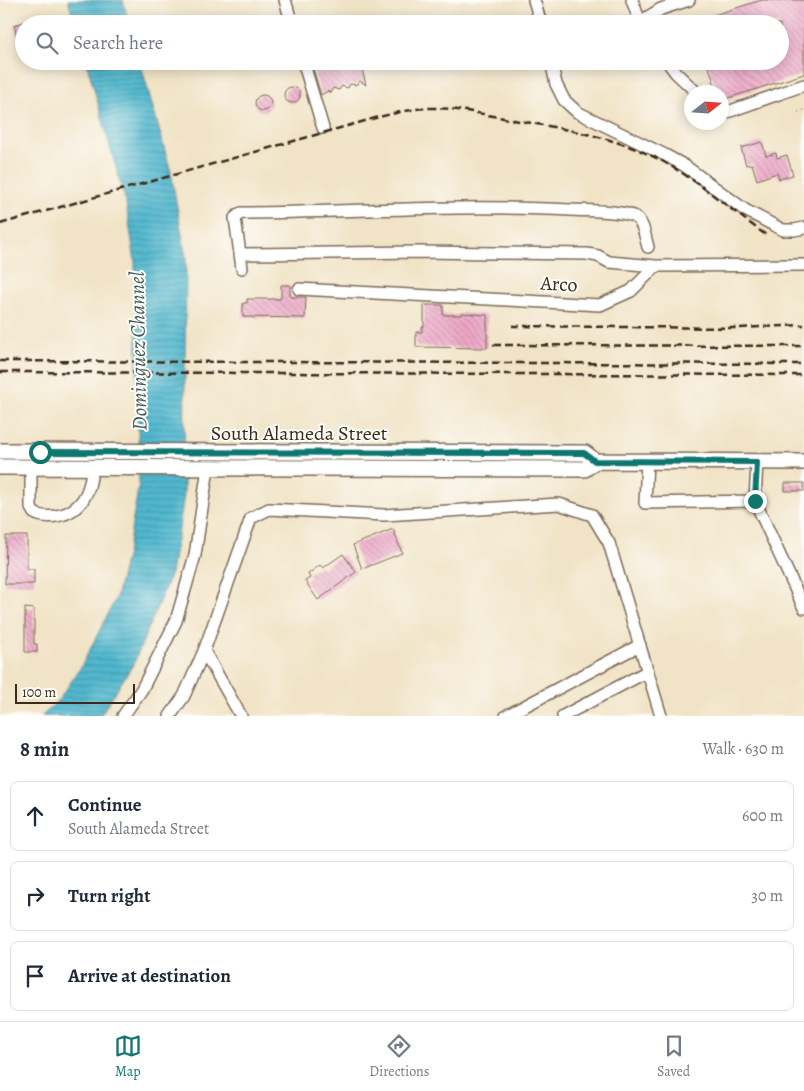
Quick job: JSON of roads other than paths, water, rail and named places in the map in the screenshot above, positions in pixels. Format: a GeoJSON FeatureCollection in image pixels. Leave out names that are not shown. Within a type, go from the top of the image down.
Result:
{"type":"FeatureCollection","features":[{"type":"Feature","properties":{"kind":"main road","name":"South Alameda Street"},"geometry":{"type":"LineString","coordinates":[[0,452],[203,463],[584,453],[595,461],[804,462]]}},
{"type":"Feature","properties":{"kind":"main road","name":"South Alameda Street"},"geometry":{"type":"LineString","coordinates":[[0,467],[92,467],[125,460]]}},
{"type":"Feature","properties":{"kind":"lane"},"geometry":{"type":"LineString","coordinates":[[285,0],[289,15]]}},
{"type":"Feature","properties":{"kind":"lane"},"geometry":{"type":"LineString","coordinates":[[534,0],[538,15]]}},
{"type":"Feature","properties":{"kind":"lane"},"geometry":{"type":"LineString","coordinates":[[632,0],[637,15]]}},
{"type":"Feature","properties":{"kind":"lane"},"geometry":{"type":"LineString","coordinates":[[652,15],[661,9],[689,0]]}},
{"type":"Feature","properties":{"kind":"lane"},"geometry":{"type":"LineString","coordinates":[[306,70],[323,128]]}},
{"type":"Feature","properties":{"kind":"lane"},"geometry":{"type":"LineString","coordinates":[[553,70],[556,84],[564,100],[577,112],[685,166],[746,210],[783,230],[804,228]]}},
{"type":"Feature","properties":{"kind":"lane"},"geometry":{"type":"LineString","coordinates":[[674,70],[689,85]]}},
{"type":"Feature","properties":{"kind":"lane"},"geometry":{"type":"LineString","coordinates":[[729,112],[804,85]]}},
{"type":"Feature","properties":{"kind":"lane"},"geometry":{"type":"LineString","coordinates":[[242,268],[235,218],[240,213],[418,208],[530,208],[602,212],[628,215],[639,220],[648,247]]}},
{"type":"Feature","properties":{"kind":"lane"},"geometry":{"type":"LineString","coordinates":[[240,254],[420,252],[587,254],[598,256],[609,262],[656,266],[804,265]]}},
{"type":"Feature","properties":{"kind":"lane","name":"Arco"},"geometry":{"type":"LineString","coordinates":[[299,289],[600,305],[631,291],[656,266]]}},
{"type":"Feature","properties":{"kind":"lane"},"geometry":{"type":"LineString","coordinates":[[647,461],[645,503],[755,501]]}},
{"type":"Feature","properties":{"kind":"lane"},"geometry":{"type":"LineString","coordinates":[[757,462],[755,501],[804,608]]}},
{"type":"Feature","properties":{"kind":"lane"},"geometry":{"type":"LineString","coordinates":[[123,716],[142,689],[176,621],[195,555],[203,463]]}},
{"type":"Feature","properties":{"kind":"lane"},"geometry":{"type":"LineString","coordinates":[[31,467],[31,508],[34,513],[43,517],[65,514],[78,507],[90,485],[92,467]]}},
{"type":"Feature","properties":{"kind":"lane"},"geometry":{"type":"LineString","coordinates":[[170,716],[184,696],[204,651],[251,518],[269,509],[384,515],[559,504],[592,515],[609,544],[661,716]]}},
{"type":"Feature","properties":{"kind":"lane"},"geometry":{"type":"LineString","coordinates":[[506,716],[640,645]]}},
{"type":"Feature","properties":{"kind":"lane"},"geometry":{"type":"LineString","coordinates":[[204,651],[241,716]]}},
{"type":"Feature","properties":{"kind":"lane"},"geometry":{"type":"LineString","coordinates":[[563,716],[648,672]]}},
{"type":"Feature","properties":{"kind":"water"},"geometry":{"type":"Polygon","coordinates":[[[68,0],[123,0],[127,15],[72,15],[68,0]]]}},
{"type":"Feature","properties":{"kind":"water","name":"Dominguez Channel"},"geometry":{"type":"Polygon","coordinates":[[[89,70],[143,70],[171,172],[186,258],[184,494],[171,573],[134,663],[100,716],[42,716],[60,698],[81,667],[116,598],[128,549],[139,483],[135,262],[126,203],[89,70]]]}},
{"type":"Feature","properties":{"kind":"railway"},"geometry":{"type":"LineString","coordinates":[[0,224],[379,117],[412,110],[441,108],[462,110],[591,135],[646,153],[677,170],[766,235]]}},
{"type":"Feature","properties":{"kind":"railway"},"geometry":{"type":"LineString","coordinates":[[512,326],[739,328],[804,325]]}},
{"type":"Feature","properties":{"kind":"railway"},"geometry":{"type":"LineString","coordinates":[[493,345],[804,346]]}},
{"type":"Feature","properties":{"kind":"railway"},"geometry":{"type":"LineString","coordinates":[[0,361],[804,364]]}},
{"type":"Feature","properties":{"kind":"railway"},"geometry":{"type":"LineString","coordinates":[[0,372],[804,375]]}}]}
